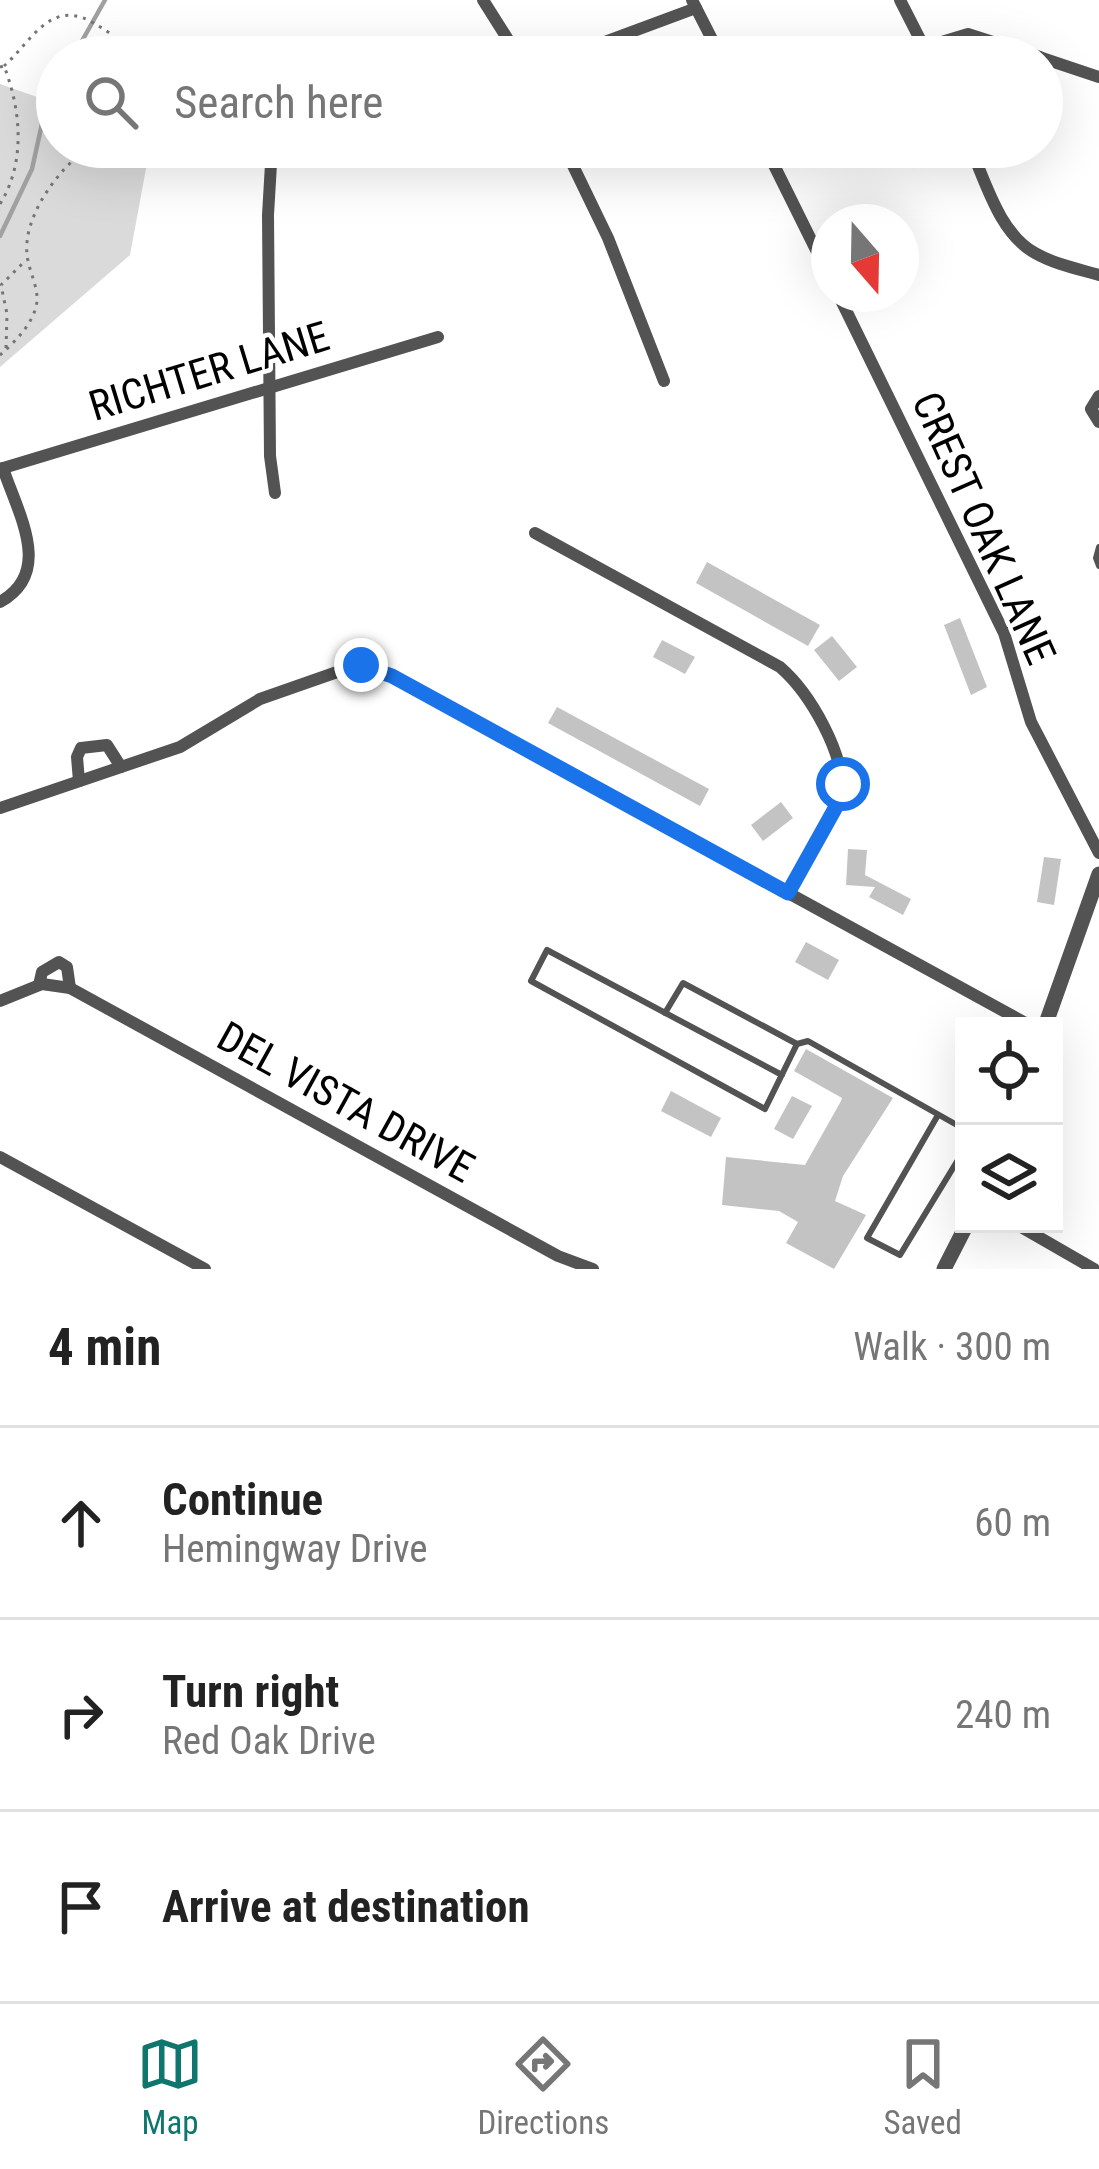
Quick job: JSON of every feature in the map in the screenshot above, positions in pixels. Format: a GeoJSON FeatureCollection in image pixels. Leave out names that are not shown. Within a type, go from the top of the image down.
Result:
{"type":"FeatureCollection","features":[{"type":"Feature","properties":{"kind":"street"},"geometry":{"type":"LineString","coordinates":[[483,0],[506,36]]}},
{"type":"Feature","properties":{"kind":"street"},"geometry":{"type":"LineString","coordinates":[[900,0],[919,36]]}},
{"type":"Feature","properties":{"kind":"street"},"geometry":{"type":"LineString","coordinates":[[616,36],[694,4],[710,36]]}},
{"type":"Feature","properties":{"kind":"street"},"geometry":{"type":"LineString","coordinates":[[1063,64],[1099,76]]}},
{"type":"Feature","properties":{"kind":"street"},"geometry":{"type":"LineString","coordinates":[[271,168],[270,456],[275,493]]}},
{"type":"Feature","properties":{"kind":"street"},"geometry":{"type":"LineString","coordinates":[[574,168],[608,238],[664,381]]}},
{"type":"Feature","properties":{"kind":"street"},"geometry":{"type":"LineString","coordinates":[[775,168],[811,240]]}},
{"type":"Feature","properties":{"kind":"street"},"geometry":{"type":"LineString","coordinates":[[980,168],[1006,226],[1019,242],[1035,253],[1099,275]]}},
{"type":"Feature","properties":{"kind":"street","name":"CREST OAK LANE"},"geometry":{"type":"LineString","coordinates":[[847,312],[1004,633],[1031,722],[1099,853]]}},
{"type":"Feature","properties":{"kind":"street","name":"RICHTER LANE"},"geometry":{"type":"LineString","coordinates":[[2,469],[438,337]]}},
{"type":"Feature","properties":{"kind":"street"},"geometry":{"type":"LineString","coordinates":[[1099,396],[1091,409],[1099,422]]}},
{"type":"Feature","properties":{"kind":"street"},"geometry":{"type":"LineString","coordinates":[[0,602],[23,583],[30,558],[2,469]]}},
{"type":"Feature","properties":{"kind":"street"},"geometry":{"type":"LineString","coordinates":[[535,532],[781,667],[799,683],[830,742],[843,784],[842,796],[788,893]]}},
{"type":"Feature","properties":{"kind":"street"},"geometry":{"type":"LineString","coordinates":[[0,808],[180,747],[260,699],[361,665],[392,676],[1014,1017]]}},
{"type":"Feature","properties":{"kind":"street"},"geometry":{"type":"LineString","coordinates":[[80,781],[77,757],[81,748],[92,743],[106,745],[121,767]]}},
{"type":"Feature","properties":{"kind":"street"},"geometry":{"type":"LineString","coordinates":[[1048,1017],[1099,874]]}},
{"type":"Feature","properties":{"kind":"street","name":"DEL VISTA DRIVE"},"geometry":{"type":"LineString","coordinates":[[39,985],[42,972],[59,962],[67,967],[70,988]]}},
{"type":"Feature","properties":{"kind":"street","name":"DEL VISTA DRIVE"},"geometry":{"type":"LineString","coordinates":[[0,1001],[39,985],[70,988],[555,1262],[593,1269]]}},
{"type":"Feature","properties":{"kind":"street"},"geometry":{"type":"LineString","coordinates":[[0,1157],[205,1269]]}},
{"type":"Feature","properties":{"kind":"street"},"geometry":{"type":"LineString","coordinates":[[944,1269],[962,1233]]}},
{"type":"Feature","properties":{"kind":"street"},"geometry":{"type":"LineString","coordinates":[[1032,1233],[1094,1269]]}},
{"type":"Feature","properties":{"kind":"lane"},"geometry":{"type":"LineString","coordinates":[[1099,547],[1099,566]]}},
{"type":"Feature","properties":{"kind":"lane"},"geometry":{"type":"LineString","coordinates":[[782,1076],[547,950],[531,981],[765,1109],[782,1076],[797,1044]]}},
{"type":"Feature","properties":{"kind":"lane"},"geometry":{"type":"LineString","coordinates":[[665,1013],[683,983],[797,1044],[808,1041],[957,1125]]}},
{"type":"Feature","properties":{"kind":"lane"},"geometry":{"type":"LineString","coordinates":[[938,1114],[867,1238],[900,1255],[955,1165]]}},
{"type":"Feature","properties":{"kind":"path"},"geometry":{"type":"LineString","coordinates":[[0,205],[14,183],[18,153],[16,97],[2,66],[25,48],[48,17],[63,13],[83,17],[112,36]]}},
{"type":"Feature","properties":{"kind":"path"},"geometry":{"type":"LineString","coordinates":[[0,356],[30,321],[38,298],[27,258],[29,228],[66,168]]}},
{"type":"Feature","properties":{"kind":"path"},"geometry":{"type":"LineString","coordinates":[[6,350],[7,314],[1,285],[27,258]]}},
{"type":"Feature","properties":{"kind":"shaded area"},"geometry":{"type":"Polygon","coordinates":[[[0,84],[36,97],[36,168],[146,168],[130,255],[0,367],[0,84]]]}},
{"type":"Feature","properties":{"kind":"building"},"geometry":{"type":"Polygon","coordinates":[[[707,562],[820,625],[808,646],[696,583],[707,562]]]}},
{"type":"Feature","properties":{"kind":"building"},"geometry":{"type":"Polygon","coordinates":[[[960,618],[987,687],[971,695],[944,625],[960,618]]]}},
{"type":"Feature","properties":{"kind":"building"},"geometry":{"type":"Polygon","coordinates":[[[832,636],[857,667],[839,681],[814,650],[832,636]]]}},
{"type":"Feature","properties":{"kind":"building"},"geometry":{"type":"Polygon","coordinates":[[[662,640],[695,657],[685,674],[653,657],[662,640]]]}},
{"type":"Feature","properties":{"kind":"building"},"geometry":{"type":"Polygon","coordinates":[[[557,707],[709,789],[700,806],[548,723],[557,707]]]}},
{"type":"Feature","properties":{"kind":"building"},"geometry":{"type":"Polygon","coordinates":[[[781,802],[793,818],[763,841],[751,825],[781,802]]]}},
{"type":"Feature","properties":{"kind":"building"},"geometry":{"type":"Polygon","coordinates":[[[848,849],[867,850],[865,875],[911,899],[903,915],[869,897],[875,887],[846,885],[848,849]]]}},
{"type":"Feature","properties":{"kind":"building"},"geometry":{"type":"Polygon","coordinates":[[[1044,857],[1061,859],[1054,905],[1037,902],[1044,857]]]}},
{"type":"Feature","properties":{"kind":"building"},"geometry":{"type":"Polygon","coordinates":[[[806,942],[839,960],[828,980],[795,962],[806,942]]]}},
{"type":"Feature","properties":{"kind":"building"},"geometry":{"type":"Polygon","coordinates":[[[806,1049],[893,1098],[843,1176],[835,1201],[866,1215],[834,1269],[786,1243],[798,1222],[779,1211],[722,1205],[726,1157],[805,1165],[841,1101],[794,1071],[806,1049]]]}},
{"type":"Feature","properties":{"kind":"building"},"geometry":{"type":"Polygon","coordinates":[[[671,1091],[721,1118],[711,1137],[661,1111],[671,1091]]]}},
{"type":"Feature","properties":{"kind":"building"},"geometry":{"type":"Polygon","coordinates":[[[792,1096],[812,1106],[793,1139],[774,1129],[792,1096]]]}},
{"type":"Feature","properties":{"kind":"waterway"},"geometry":{"type":"LineString","coordinates":[[85,36],[105,0]]}},
{"type":"Feature","properties":{"kind":"waterway"},"geometry":{"type":"LineString","coordinates":[[0,236],[36,151]]}},
{"type":"Feature","properties":{"kind":"route"},"geometry":{"type":"LineString","coordinates":[[361,665],[392,676],[788,893],[842,796],[843,784]]}}]}
